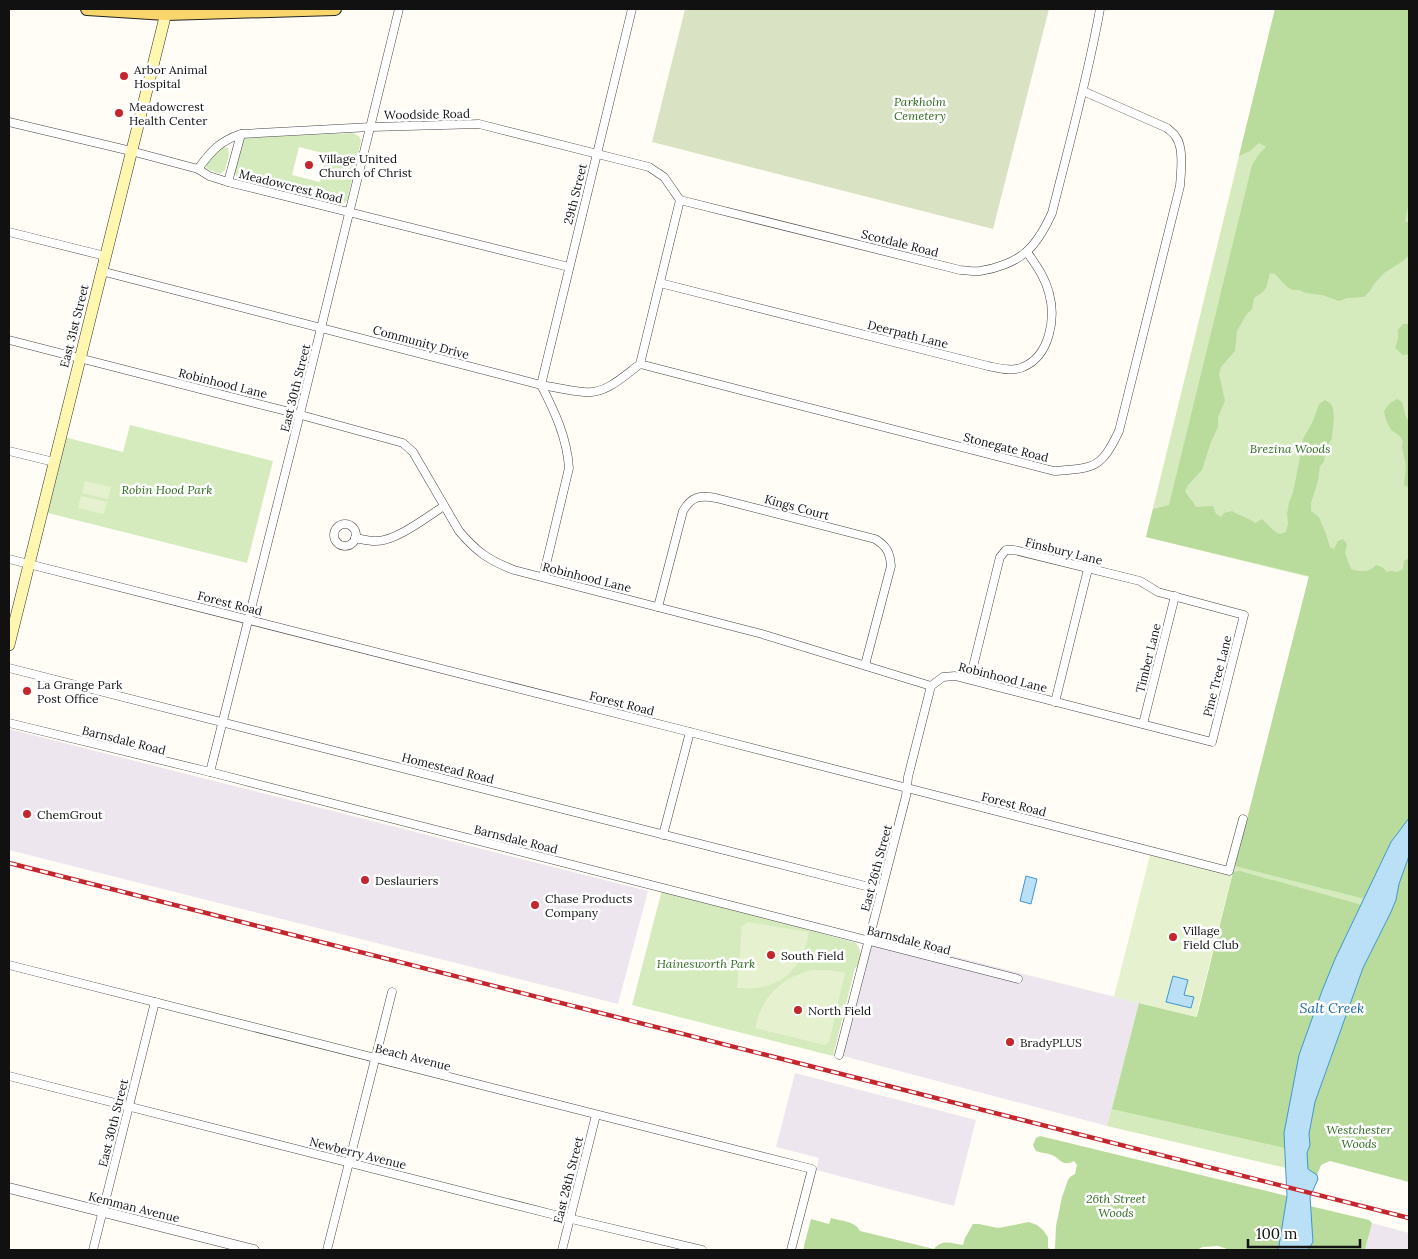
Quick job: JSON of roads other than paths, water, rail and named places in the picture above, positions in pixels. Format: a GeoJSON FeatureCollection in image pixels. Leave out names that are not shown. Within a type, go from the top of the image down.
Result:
{"type":"FeatureCollection","features":[{"type":"Feature","properties":{"kind":"main road"},"geometry":{"type":"LineString","coordinates":[[87,9],[166,12],[335,9]]}},
{"type":"Feature","properties":{"kind":"main road","name":"East 31st Street"},"geometry":{"type":"LineString","coordinates":[[9,644],[166,12]]}},
{"type":"Feature","properties":{"kind":"street","name":"East 30th Street"},"geometry":{"type":"LineString","coordinates":[[210,772],[322,328],[399,9]]}},
{"type":"Feature","properties":{"kind":"street","name":"29th Street"},"geometry":{"type":"LineString","coordinates":[[541,385],[632,9]]}},
{"type":"Feature","properties":{"kind":"street","name":"Scotdale Road"},"geometry":{"type":"LineString","coordinates":[[680,200],[960,270],[978,271],[998,267],[1015,260],[1027,252],[1045,228],[1052,213],[1083,91],[1100,9]]}},
{"type":"Feature","properties":{"kind":"street","name":"Stonegate Road"},"geometry":{"type":"LineString","coordinates":[[640,364],[1054,471],[1083,469],[1092,466],[1104,458],[1119,431],[1180,186],[1181,152],[1177,137],[1167,128],[1083,91]]}},
{"type":"Feature","properties":{"kind":"street","name":"Meadowcrest Road"},"geometry":{"type":"LineString","coordinates":[[9,122],[132,151],[198,169],[209,176],[228,182],[569,267]]}},
{"type":"Feature","properties":{"kind":"street","name":"Woodside Road"},"geometry":{"type":"LineString","coordinates":[[198,169],[217,146],[242,134],[371,127],[479,124],[649,167],[664,177],[680,200]]}},
{"type":"Feature","properties":{"kind":"street"},"geometry":{"type":"LineString","coordinates":[[228,182],[242,134]]}},
{"type":"Feature","properties":{"kind":"street"},"geometry":{"type":"LineString","coordinates":[[541,385],[586,393],[599,391],[640,364],[680,200]]}},
{"type":"Feature","properties":{"kind":"street"},"geometry":{"type":"LineString","coordinates":[[9,232],[105,256]]}},
{"type":"Feature","properties":{"kind":"street","name":"Deerpath Lane"},"geometry":{"type":"LineString","coordinates":[[660,283],[988,366],[1012,369],[1022,368],[1037,358],[1046,343],[1051,325],[1049,292],[1040,270],[1027,252]]}},
{"type":"Feature","properties":{"kind":"street","name":"Community Drive"},"geometry":{"type":"LineString","coordinates":[[101,271],[541,385]]}},
{"type":"Feature","properties":{"kind":"street","name":"Robinhood Lane"},"geometry":{"type":"LineString","coordinates":[[9,340],[403,443],[408,446],[444,506],[469,542],[480,553],[495,563],[514,570],[762,634],[932,686],[938,680],[948,676],[955,676],[1212,742]]}},
{"type":"Feature","properties":{"kind":"street"},"geometry":{"type":"LineString","coordinates":[[541,385],[564,435],[568,451],[569,468],[543,577]]}},
{"type":"Feature","properties":{"kind":"street"},"geometry":{"type":"LineString","coordinates":[[9,451],[54,462]]}},
{"type":"Feature","properties":{"kind":"street","name":"Kings Court"},"geometry":{"type":"LineString","coordinates":[[658,607],[683,510],[696,497],[716,498],[875,539],[882,543],[889,553],[891,566],[866,665]]}},
{"type":"Feature","properties":{"kind":"street"},"geometry":{"type":"LineString","coordinates":[[355,538],[374,542],[395,537],[444,506]]}},
{"type":"Feature","properties":{"kind":"street","name":"Finsbury Lane"},"geometry":{"type":"LineString","coordinates":[[970,680],[1000,557],[1006,550],[1014,550],[1140,580],[1158,592],[1244,615]]}},
{"type":"Feature","properties":{"kind":"street","name":"Forest Road"},"geometry":{"type":"LineString","coordinates":[[9,559],[907,787],[1229,871],[1243,818]]}},
{"type":"Feature","properties":{"kind":"street"},"geometry":{"type":"LineString","coordinates":[[1055,702],[1088,569]]}},
{"type":"Feature","properties":{"kind":"street","name":"Timber Lane"},"geometry":{"type":"LineString","coordinates":[[1143,724],[1175,596]]}},
{"type":"Feature","properties":{"kind":"street","name":"Pine Tree Lane"},"geometry":{"type":"LineString","coordinates":[[1212,742],[1244,615]]}},
{"type":"Feature","properties":{"kind":"street","name":"Homestead Road"},"geometry":{"type":"LineString","coordinates":[[9,668],[882,890]]}},
{"type":"Feature","properties":{"kind":"street","name":"East 26th Street"},"geometry":{"type":"LineString","coordinates":[[839,1055],[906,796],[908,777],[932,686]]}},
{"type":"Feature","properties":{"kind":"street","name":"Barnsdale Road"},"geometry":{"type":"LineString","coordinates":[[9,723],[210,772],[1018,979]]}},
{"type":"Feature","properties":{"kind":"street"},"geometry":{"type":"LineString","coordinates":[[663,835],[690,732]]}},
{"type":"Feature","properties":{"kind":"street","name":"Beach Avenue"},"geometry":{"type":"LineString","coordinates":[[9,965],[812,1170],[791,1250]]}},
{"type":"Feature","properties":{"kind":"street"},"geometry":{"type":"LineString","coordinates":[[327,1250],[392,992]]}},
{"type":"Feature","properties":{"kind":"street","name":"East 30th Street"},"geometry":{"type":"LineString","coordinates":[[93,1250],[155,1002]]}},
{"type":"Feature","properties":{"kind":"street","name":"Newberry Avenue"},"geometry":{"type":"LineString","coordinates":[[9,1076],[702,1250]]}},
{"type":"Feature","properties":{"kind":"street","name":"East 28th Street"},"geometry":{"type":"LineString","coordinates":[[562,1250],[596,1115]]}},
{"type":"Feature","properties":{"kind":"street","name":"Kemman Avenue"},"geometry":{"type":"LineString","coordinates":[[9,1188],[254,1250]]}},
{"type":"Feature","properties":{"kind":"water","name":"Salt Creek"},"geometry":{"type":"Polygon","coordinates":[[[1409,818],[1409,856],[1399,884],[1396,900],[1363,968],[1315,1102],[1309,1134],[1310,1145],[1307,1153],[1308,1169],[1317,1175],[1318,1179],[1310,1197],[1313,1242],[1308,1250],[1277,1250],[1287,1196],[1284,1133],[1299,1055],[1335,959],[1391,842],[1409,818]]]}},
{"type":"Feature","properties":{"kind":"water"},"geometry":{"type":"Polygon","coordinates":[[[1026,876],[1037,879],[1031,904],[1020,901],[1026,876]]]}},
{"type":"Feature","properties":{"kind":"water"},"geometry":{"type":"Polygon","coordinates":[[[1173,976],[1188,980],[1184,995],[1194,997],[1191,1008],[1166,1002],[1173,976]]]}},
{"type":"Feature","properties":{"kind":"railway"},"geometry":{"type":"LineString","coordinates":[[9,863],[1409,1218]]}},
{"type":"Feature","properties":{"kind":"place","name":"Arbor Animal Hospital"},"geometry":{"type":"Point","coordinates":[124,76]}},
{"type":"Feature","properties":{"kind":"place","name":"Meadowcrest Health Center"},"geometry":{"type":"Point","coordinates":[119,113]}},
{"type":"Feature","properties":{"kind":"place","name":"Village United Church of Christ"},"geometry":{"type":"Point","coordinates":[309,165]}},
{"type":"Feature","properties":{"kind":"place","name":"La Grange Park Post Office"},"geometry":{"type":"Point","coordinates":[27,691]}},
{"type":"Feature","properties":{"kind":"place","name":"ChemGrout"},"geometry":{"type":"Point","coordinates":[27,814]}},
{"type":"Feature","properties":{"kind":"place","name":"Deslauriers"},"geometry":{"type":"Point","coordinates":[365,880]}},
{"type":"Feature","properties":{"kind":"place","name":"Chase Products Company"},"geometry":{"type":"Point","coordinates":[535,905]}},
{"type":"Feature","properties":{"kind":"place","name":"Village Field Club"},"geometry":{"type":"Point","coordinates":[1173,937]}},
{"type":"Feature","properties":{"kind":"place","name":"South Field"},"geometry":{"type":"Point","coordinates":[771,955]}},
{"type":"Feature","properties":{"kind":"place","name":"North Field"},"geometry":{"type":"Point","coordinates":[798,1010]}},
{"type":"Feature","properties":{"kind":"place","name":"BradyPLUS"},"geometry":{"type":"Point","coordinates":[1010,1042]}},
{"type":"Feature","properties":{"kind":"park label","name":"Parkholm Cemetery"},"geometry":{"type":"Point","coordinates":[920,108]}},
{"type":"Feature","properties":{"kind":"park label","name":"Brezina Woods"},"geometry":{"type":"Point","coordinates":[1290,448]}},
{"type":"Feature","properties":{"kind":"park label","name":"Robin Hood Park"},"geometry":{"type":"Point","coordinates":[167,489]}},
{"type":"Feature","properties":{"kind":"park label","name":"Hainesworth Park"},"geometry":{"type":"Point","coordinates":[706,963]}},
{"type":"Feature","properties":{"kind":"park label","name":"Westchester Woods"},"geometry":{"type":"Point","coordinates":[1359,1136]}},
{"type":"Feature","properties":{"kind":"park label","name":"26th Street Woods"},"geometry":{"type":"Point","coordinates":[1116,1205]}}]}
